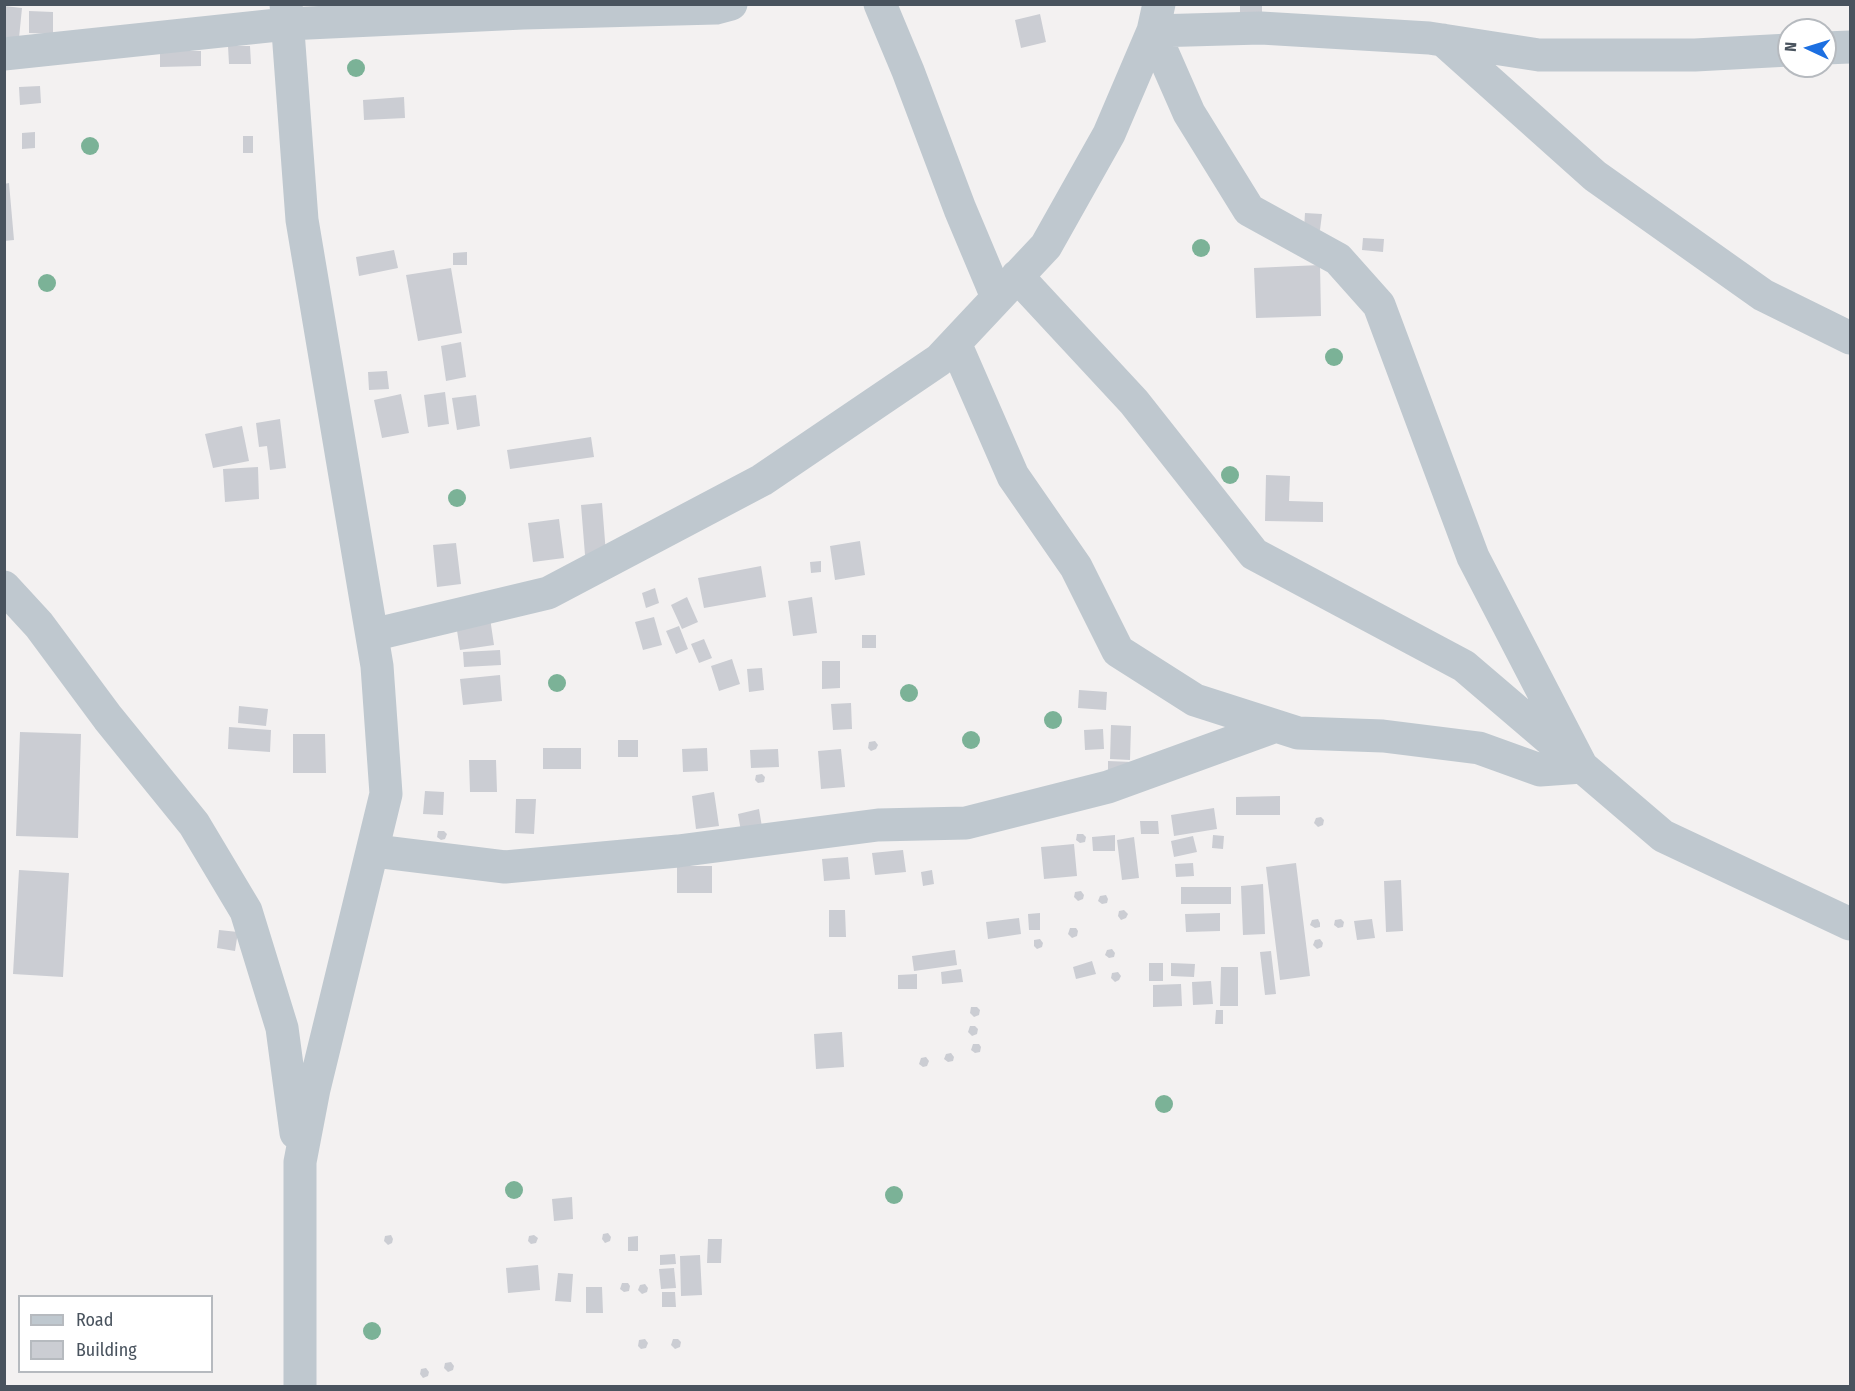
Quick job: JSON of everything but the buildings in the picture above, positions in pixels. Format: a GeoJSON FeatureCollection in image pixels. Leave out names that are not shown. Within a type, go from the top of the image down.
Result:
{"type":"FeatureCollection","features":[{"type":"Feature","properties":{"kind":"street"},"geometry":{"type":"LineString","coordinates":[[4,54],[286,14],[716,8],[731,4]]}},
{"type":"Feature","properties":{"kind":"street"},"geometry":{"type":"LineString","coordinates":[[880,4],[960,209],[1007,287],[1134,402],[1254,554],[1464,666],[1663,836],[1851,924]]}},
{"type":"Feature","properties":{"kind":"street"},"geometry":{"type":"LineString","coordinates":[[286,14],[302,220],[377,666],[386,794],[314,1089],[300,1161]]}},
{"type":"Feature","properties":{"kind":"street"},"geometry":{"type":"LineString","coordinates":[[372,634],[548,593],[762,480],[939,360],[1046,246],[1109,134],[1156,18]]}},
{"type":"Feature","properties":{"kind":"street"},"geometry":{"type":"LineString","coordinates":[[1156,18],[1261,28],[1443,40],[1539,55],[1695,55],[1777,51]]}},
{"type":"Feature","properties":{"kind":"street"},"geometry":{"type":"LineString","coordinates":[[1156,18],[1189,113],[1249,210],[1338,259],[1379,305],[1473,557],[1582,767]]}},
{"type":"Feature","properties":{"kind":"street"},"geometry":{"type":"LineString","coordinates":[[1443,40],[1595,176],[1763,295],[1851,338]]}},
{"type":"Feature","properties":{"kind":"street"},"geometry":{"type":"LineString","coordinates":[[955,343],[1013,476],[1076,567],[1118,651],[1194,700],[1298,733],[1383,736],[1479,748],[1540,770],[1582,767]]}},
{"type":"Feature","properties":{"kind":"street"},"geometry":{"type":"LineString","coordinates":[[4,587],[39,625],[108,718],[194,824],[246,911],[282,1028],[300,1161],[300,1386]]}},
{"type":"Feature","properties":{"kind":"street"},"geometry":{"type":"LineString","coordinates":[[373,849],[505,867],[678,851],[878,825],[966,823],[1108,787],[1276,726]]}}]}
